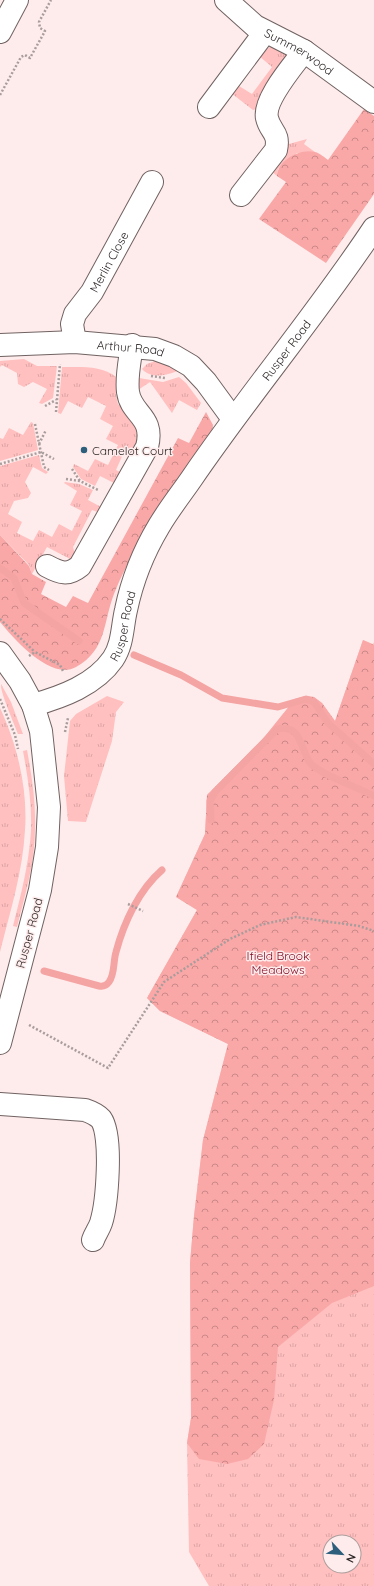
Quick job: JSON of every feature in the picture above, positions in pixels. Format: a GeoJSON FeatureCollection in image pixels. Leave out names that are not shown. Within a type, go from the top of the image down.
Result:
{"type":"FeatureCollection","features":[{"type":"Feature","properties":{"kind":"street"},"geometry":{"type":"LineString","coordinates":[[0,32],[17,0]]}},
{"type":"Feature","properties":{"kind":"street","name":"Summerwood"},"geometry":{"type":"LineString","coordinates":[[226,0],[265,32],[304,51],[373,98]]}},
{"type":"Feature","properties":{"kind":"street"},"geometry":{"type":"LineString","coordinates":[[209,107],[265,32]]}},
{"type":"Feature","properties":{"kind":"street"},"geometry":{"type":"LineString","coordinates":[[242,195],[276,150],[278,142],[276,134],[267,120],[267,104],[304,51]]}},
{"type":"Feature","properties":{"kind":"street","name":"Merlin Close"},"geometry":{"type":"LineString","coordinates":[[75,342],[72,324],[75,314],[92,292],[152,182]]}},
{"type":"Feature","properties":{"kind":"street","name":"Rusper Road"},"geometry":{"type":"LineString","coordinates":[[0,1043],[40,890],[47,847],[49,813],[47,784],[41,731],[33,705],[58,698],[83,686],[113,659],[121,640],[125,611],[133,583],[144,555],[159,526],[233,419],[298,334],[374,228]]}},
{"type":"Feature","properties":{"kind":"street","name":"Arthur Road"},"geometry":{"type":"LineString","coordinates":[[0,344],[75,342],[132,346],[160,350],[191,366],[206,382],[233,419]]}},
{"type":"Feature","properties":{"kind":"street"},"geometry":{"type":"LineString","coordinates":[[47,566],[66,574],[74,572],[80,566],[147,447],[149,430],[146,422],[130,400],[128,391],[132,346]]}},
{"type":"Feature","properties":{"kind":"street"},"geometry":{"type":"LineString","coordinates":[[0,653],[20,681],[33,705]]}},
{"type":"Feature","properties":{"kind":"street"},"geometry":{"type":"LineString","coordinates":[[0,1104],[85,1110],[94,1114],[101,1120],[107,1147],[107,1188],[101,1223],[93,1240]]}},
{"type":"Feature","properties":{"kind":"path"},"geometry":{"type":"LineString","coordinates":[[0,95],[21,57],[25,56],[30,58],[45,31],[40,28],[39,22],[51,0]]}},
{"type":"Feature","properties":{"kind":"path"},"geometry":{"type":"LineString","coordinates":[[56,412],[60,364]]}},
{"type":"Feature","properties":{"kind":"path"},"geometry":{"type":"LineString","coordinates":[[45,406],[56,400]]}},
{"type":"Feature","properties":{"kind":"path"},"geometry":{"type":"LineString","coordinates":[[35,424],[44,467],[49,470]]}},
{"type":"Feature","properties":{"kind":"path"},"geometry":{"type":"LineString","coordinates":[[39,444],[46,430]]}},
{"type":"Feature","properties":{"kind":"path"},"geometry":{"type":"LineString","coordinates":[[0,464],[41,452],[54,459]]}},
{"type":"Feature","properties":{"kind":"path"},"geometry":{"type":"LineString","coordinates":[[72,469],[80,481]]}},
{"type":"Feature","properties":{"kind":"path"},"geometry":{"type":"LineString","coordinates":[[66,479],[80,481],[118,500]]}},
{"type":"Feature","properties":{"kind":"path"},"geometry":{"type":"LineString","coordinates":[[0,619],[35,652]]}},
{"type":"Feature","properties":{"kind":"path"},"geometry":{"type":"LineString","coordinates":[[0,699],[15,735],[19,751]]}},
{"type":"Feature","properties":{"kind":"path"},"geometry":{"type":"LineString","coordinates":[[128,904],[143,911]]}},
{"type":"Feature","properties":{"kind":"path"},"geometry":{"type":"LineString","coordinates":[[7,1016],[28,1024],[108,1068],[164,982],[230,939],[260,925],[296,917],[359,926],[374,931]]}},
{"type":"Feature","properties":{"kind":"green space"},"geometry":{"type":"Polygon","coordinates":[[[271,46],[288,50],[287,58],[279,73],[262,93],[258,101],[257,109],[253,110],[231,93],[239,86],[252,94],[272,67],[259,56],[271,46]]]}},
{"type":"Feature","properties":{"kind":"green space"},"geometry":{"type":"Polygon","coordinates":[[[364,109],[374,116],[374,194],[326,263],[259,219],[286,182],[277,176],[281,165],[291,156],[309,151],[319,153],[328,160],[364,109]]]}},
{"type":"Feature","properties":{"kind":"green space"},"geometry":{"type":"Polygon","coordinates":[[[307,139],[304,144],[315,152],[297,153],[278,169],[277,176],[271,171],[285,145],[307,139]]]}},
{"type":"Feature","properties":{"kind":"green space"},"geometry":{"type":"Polygon","coordinates":[[[24,359],[37,366],[57,366],[53,398],[42,404],[39,403],[47,389],[33,382],[24,387],[18,384],[17,373],[2,365],[0,367],[0,361],[24,359]]]}},
{"type":"Feature","properties":{"kind":"green space"},"geometry":{"type":"Polygon","coordinates":[[[158,360],[180,370],[160,376],[150,374],[142,369],[147,364],[158,360]]]}},
{"type":"Feature","properties":{"kind":"green space"},"geometry":{"type":"Polygon","coordinates":[[[62,367],[83,367],[104,370],[116,377],[116,396],[118,404],[132,419],[139,437],[133,456],[124,452],[116,470],[120,472],[120,475],[116,484],[100,476],[95,486],[81,479],[73,467],[74,464],[88,471],[95,459],[108,465],[118,445],[106,439],[113,426],[100,419],[106,406],[88,397],[82,408],[68,401],[61,414],[58,413],[62,367]]]}},
{"type":"Feature","properties":{"kind":"green space"},"geometry":{"type":"Polygon","coordinates":[[[179,377],[186,383],[201,403],[197,410],[179,400],[172,413],[150,382],[138,390],[136,381],[139,378],[163,382],[179,377]]]}},
{"type":"Feature","properties":{"kind":"green space"},"geometry":{"type":"Polygon","coordinates":[[[206,412],[213,425],[211,436],[158,512],[134,552],[110,604],[99,644],[86,660],[76,667],[66,670],[45,664],[24,648],[0,622],[0,535],[29,566],[32,574],[46,582],[41,594],[66,607],[73,596],[88,603],[178,438],[189,443],[206,412]]]}},
{"type":"Feature","properties":{"kind":"green space"},"geometry":{"type":"Polygon","coordinates":[[[31,422],[33,423],[38,450],[0,461],[0,438],[3,439],[9,428],[23,435],[31,422]]]}},
{"type":"Feature","properties":{"kind":"green space"},"geometry":{"type":"Polygon","coordinates":[[[39,455],[42,468],[48,472],[46,474],[33,467],[25,482],[31,493],[28,498],[14,501],[8,514],[22,522],[17,533],[33,541],[39,530],[52,537],[59,524],[72,531],[82,511],[70,505],[77,491],[64,483],[65,482],[79,484],[93,490],[88,500],[103,508],[100,513],[92,510],[73,547],[76,558],[72,560],[47,547],[32,574],[29,565],[0,535],[0,466],[39,455]]]}},
{"type":"Feature","properties":{"kind":"green space","name":"Ifield Brook Meadows"},"geometry":{"type":"Polygon","coordinates":[[[363,640],[373,644],[374,642],[374,1586],[209,1586],[189,1552],[187,1443],[191,1418],[190,1263],[203,1140],[228,1044],[160,1011],[147,998],[197,910],[176,897],[205,834],[207,795],[262,740],[295,699],[306,696],[314,697],[322,703],[335,721],[363,640]]]}},
{"type":"Feature","properties":{"kind":"green space","name":"Ifield Brook Meadows"},"geometry":{"type":"Polygon","coordinates":[[[363,640],[374,645],[374,1286],[332,1303],[278,1347],[274,1400],[264,1444],[248,1459],[227,1464],[199,1459],[187,1443],[191,1418],[190,1263],[203,1140],[228,1044],[160,1011],[147,998],[197,910],[176,897],[205,834],[207,795],[262,740],[295,699],[306,696],[314,697],[322,703],[335,721],[363,640]]]}},
{"type":"Feature","properties":{"kind":"green space"},"geometry":{"type":"Polygon","coordinates":[[[1,684],[11,702],[23,734],[18,734],[5,700],[1,684]]]}},
{"type":"Feature","properties":{"kind":"green space"},"geometry":{"type":"Polygon","coordinates":[[[107,696],[124,702],[116,712],[112,741],[86,822],[68,821],[64,776],[70,721],[76,714],[107,696]]]}},
{"type":"Feature","properties":{"kind":"green space"},"geometry":{"type":"Polygon","coordinates":[[[0,708],[12,736],[20,767],[25,799],[25,830],[19,876],[0,952],[0,708]]]}},
{"type":"Feature","properties":{"kind":"green space"},"geometry":{"type":"Polygon","coordinates":[[[27,750],[34,800],[35,842],[29,879],[17,927],[13,926],[27,867],[31,831],[29,791],[23,751],[27,750]]]}},
{"type":"Feature","properties":{"kind":"waterway"},"geometry":{"type":"LineString","coordinates":[[0,568],[14,578],[24,603],[79,641]]}},
{"type":"Feature","properties":{"kind":"waterway"},"geometry":{"type":"LineString","coordinates":[[134,655],[181,675],[222,698],[278,707],[306,699],[314,702],[328,723],[374,764]]}},
{"type":"Feature","properties":{"kind":"waterway"},"geometry":{"type":"LineString","coordinates":[[211,820],[210,801],[215,792],[277,729],[285,728],[296,734],[310,763],[322,772],[374,796]]}},
{"type":"Feature","properties":{"kind":"waterway"},"geometry":{"type":"LineString","coordinates":[[44,971],[99,986],[107,984],[111,979],[116,952],[123,929],[133,907],[146,887],[162,870]]}},
{"type":"Feature","properties":{"kind":"place","name":"Camelot Court"},"geometry":{"type":"Point","coordinates":[84,450]}}]}
